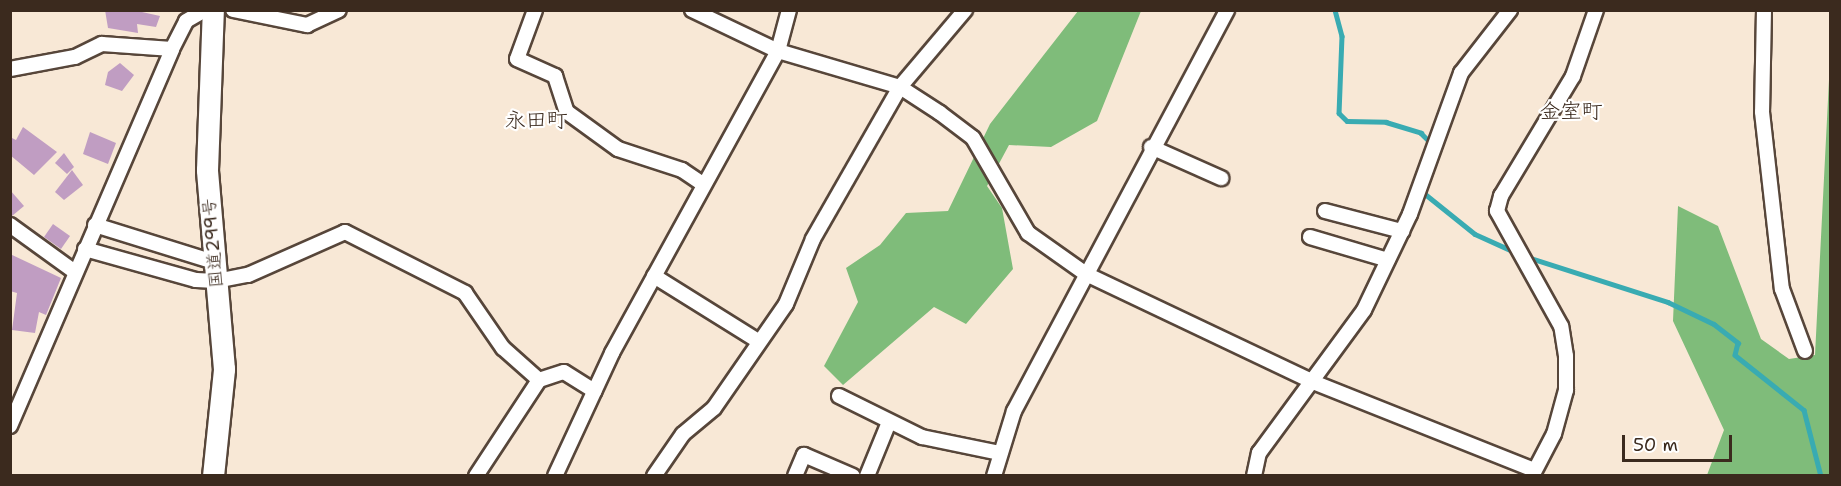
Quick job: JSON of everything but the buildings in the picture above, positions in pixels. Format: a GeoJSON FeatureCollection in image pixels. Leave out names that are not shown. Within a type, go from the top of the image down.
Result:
{"type":"FeatureCollection","features":[{"type":"Feature","properties":{"kind":"highway","name":"国道299号"},"geometry":{"type":"LineString","coordinates":[[213,10],[207,170],[224,369],[213,476]]}},
{"type":"Feature","properties":{"kind":"street"},"geometry":{"type":"LineString","coordinates":[[10,426],[16,395],[75,272],[172,49],[186,21],[205,10]]}},
{"type":"Feature","properties":{"kind":"street"},"geometry":{"type":"LineString","coordinates":[[232,10],[280,16],[307,25],[339,10]]}},
{"type":"Feature","properties":{"kind":"street"},"geometry":{"type":"LineString","coordinates":[[535,10],[517,59],[555,76],[567,112],[618,149],[682,170],[703,184]]}},
{"type":"Feature","properties":{"kind":"street"},"geometry":{"type":"LineString","coordinates":[[692,10],[778,51],[900,87],[973,138],[1028,233],[1086,274],[1313,382],[1533,473],[1560,412],[1566,356],[1562,326],[1497,211],[1501,195],[1573,76],[1596,10]]}},
{"type":"Feature","properties":{"kind":"street"},"geometry":{"type":"LineString","coordinates":[[555,476],[595,391],[654,276],[778,51],[789,10]]}},
{"type":"Feature","properties":{"kind":"street"},"geometry":{"type":"LineString","coordinates":[[654,476],[682,434],[714,408],[758,341],[786,304],[813,239],[900,87],[965,10]]}},
{"type":"Feature","properties":{"kind":"street"},"geometry":{"type":"LineString","coordinates":[[994,476],[1014,411],[1151,147],[1227,10]]}},
{"type":"Feature","properties":{"kind":"street"},"geometry":{"type":"LineString","coordinates":[[1764,10],[1762,112],[1782,289],[1805,351]]}},
{"type":"Feature","properties":{"kind":"street"},"geometry":{"type":"LineString","coordinates":[[1254,476],[1259,453],[1364,310],[1402,231],[1461,73],[1509,11]]}},
{"type":"Feature","properties":{"kind":"street"},"geometry":{"type":"LineString","coordinates":[[10,69],[75,57],[102,44],[172,49]]}},
{"type":"Feature","properties":{"kind":"street"},"geometry":{"type":"LineString","coordinates":[[1151,147],[1221,178]]}},
{"type":"Feature","properties":{"kind":"street"},"geometry":{"type":"LineString","coordinates":[[1324,211],[1402,231]]}},
{"type":"Feature","properties":{"kind":"street"},"geometry":{"type":"LineString","coordinates":[[10,225],[75,272]]}},
{"type":"Feature","properties":{"kind":"street"},"geometry":{"type":"LineString","coordinates":[[95,225],[215,271],[248,275],[345,232],[465,293],[504,348],[539,380]]}},
{"type":"Feature","properties":{"kind":"street"},"geometry":{"type":"LineString","coordinates":[[1310,237],[1388,260]]}},
{"type":"Feature","properties":{"kind":"street"},"geometry":{"type":"LineString","coordinates":[[85,249],[196,280],[215,271]]}},
{"type":"Feature","properties":{"kind":"street"},"geometry":{"type":"LineString","coordinates":[[654,276],[758,341]]}},
{"type":"Feature","properties":{"kind":"street"},"geometry":{"type":"LineString","coordinates":[[476,476],[539,380],[564,372],[595,391]]}},
{"type":"Feature","properties":{"kind":"street"},"geometry":{"type":"LineString","coordinates":[[839,396],[922,437],[1000,453]]}},
{"type":"Feature","properties":{"kind":"street"},"geometry":{"type":"LineString","coordinates":[[867,476],[889,422]]}},
{"type":"Feature","properties":{"kind":"street"},"geometry":{"type":"LineString","coordinates":[[795,476],[804,455],[853,476]]}},
{"type":"Feature","properties":{"kind":"green space"},"geometry":{"type":"Polygon","coordinates":[[[1078,11],[1141,11],[1097,121],[1051,147],[1009,145],[987,186],[1002,208],[1013,269],[966,324],[934,307],[843,385],[824,366],[858,302],[846,268],[880,245],[906,213],[948,211],[990,124],[1078,11]]]}},
{"type":"Feature","properties":{"kind":"green space"},"geometry":{"type":"Polygon","coordinates":[[[1830,60],[1830,475],[1707,475],[1724,430],[1673,321],[1678,206],[1718,226],[1761,339],[1789,359],[1815,355],[1830,60]]]}},
{"type":"Feature","properties":{"kind":"waterway"},"geometry":{"type":"LineString","coordinates":[[1335,10],[1342,36],[1339,113],[1347,121],[1386,122],[1421,133],[1432,144]]}},
{"type":"Feature","properties":{"kind":"waterway"},"geometry":{"type":"LineString","coordinates":[[1424,193],[1475,234],[1517,253]]}},
{"type":"Feature","properties":{"kind":"waterway"},"geometry":{"type":"LineString","coordinates":[[1527,257],[1668,302],[1714,324],[1738,343],[1735,355],[1804,410],[1821,476]]}},
{"type":"Feature","properties":{"kind":"district","name":"金室町"},"geometry":{"type":"Point","coordinates":[1571,111]}},
{"type":"Feature","properties":{"kind":"district","name":"永田町"},"geometry":{"type":"Point","coordinates":[536,120]}}]}
